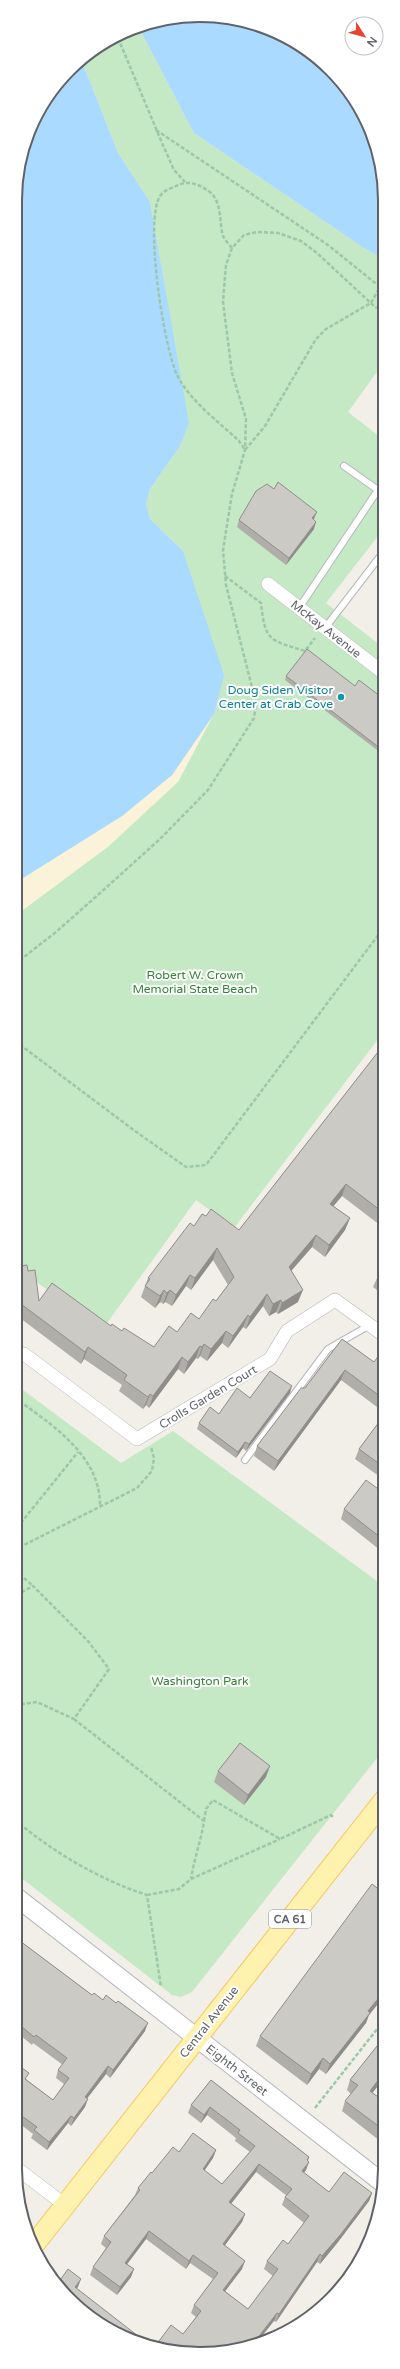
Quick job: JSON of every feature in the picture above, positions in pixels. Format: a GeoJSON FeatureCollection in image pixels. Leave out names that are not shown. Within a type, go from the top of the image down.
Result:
{"type":"FeatureCollection","features":[{"type":"Feature","properties":{"kind":"main road","name":"Central Avenue"},"geometry":{"type":"LineString","coordinates":[[37,2241],[378,1808]]}},
{"type":"Feature","properties":{"kind":"main road","name":"Eighth Street"},"geometry":{"type":"LineString","coordinates":[[22,1901],[378,2179]]}},
{"type":"Feature","properties":{"kind":"street","name":"McKay Avenue"},"geometry":{"type":"LineString","coordinates":[[268,584],[378,669]]}},
{"type":"Feature","properties":{"kind":"street","name":"Crolls Garden Court"},"geometry":{"type":"LineString","coordinates":[[24,1354],[137,1439],[270,1359],[287,1330],[335,1300],[378,1331]]}},
{"type":"Feature","properties":{"kind":"street"},"geometry":{"type":"LineString","coordinates":[[22,2172],[65,2205]]}},
{"type":"Feature","properties":{"kind":"lane"},"geometry":{"type":"LineString","coordinates":[[299,608],[378,490],[344,466]]}},
{"type":"Feature","properties":{"kind":"lane"},"geometry":{"type":"LineString","coordinates":[[324,627],[378,559]]}},
{"type":"Feature","properties":{"kind":"lane"},"geometry":{"type":"LineString","coordinates":[[245,1460],[328,1349],[370,1325]]}},
{"type":"Feature","properties":{"kind":"path"},"geometry":{"type":"LineString","coordinates":[[119,41],[174,170],[185,182]]}},
{"type":"Feature","properties":{"kind":"path"},"geometry":{"type":"LineString","coordinates":[[156,130],[328,245],[378,285]]}},
{"type":"Feature","properties":{"kind":"path"},"geometry":{"type":"LineString","coordinates":[[232,248],[224,237],[220,211],[212,194],[200,185],[185,182],[168,189],[160,196],[155,212],[155,268],[170,349],[177,375],[188,391],[239,441],[244,450]]}},
{"type":"Feature","properties":{"kind":"path"},"geometry":{"type":"LineString","coordinates":[[22,958],[85,906],[182,817],[208,790],[254,718],[256,703],[225,576],[223,550],[232,494],[244,450],[246,419],[232,373],[223,302],[226,264],[232,248],[244,235],[258,232],[278,233],[301,242],[317,253],[371,303],[378,307]]}},
{"type":"Feature","properties":{"kind":"path"},"geometry":{"type":"LineString","coordinates":[[244,450],[265,426],[316,339],[326,329],[371,303],[378,291]]}},
{"type":"Feature","properties":{"kind":"path"},"geometry":{"type":"LineString","coordinates":[[225,576],[261,603],[263,628],[274,641],[305,651],[324,627]]}},
{"type":"Feature","properties":{"kind":"path"},"geometry":{"type":"LineString","coordinates":[[22,1046],[135,1131],[186,1166],[206,1165],[378,935]]}},
{"type":"Feature","properties":{"kind":"path"},"geometry":{"type":"LineString","coordinates":[[22,1403],[54,1426],[92,1468],[100,1491],[100,1505]]}},
{"type":"Feature","properties":{"kind":"path"},"geometry":{"type":"LineString","coordinates":[[22,1546],[100,1505],[137,1488],[152,1471],[154,1458],[152,1448],[145,1435]]}},
{"type":"Feature","properties":{"kind":"path"},"geometry":{"type":"LineString","coordinates":[[22,1522],[78,1452]]}},
{"type":"Feature","properties":{"kind":"path"},"geometry":{"type":"LineString","coordinates":[[22,1576],[88,1641],[109,1669],[74,1719]]}},
{"type":"Feature","properties":{"kind":"path"},"geometry":{"type":"LineString","coordinates":[[22,1592],[33,1586]]}},
{"type":"Feature","properties":{"kind":"path"},"geometry":{"type":"LineString","coordinates":[[22,1704],[37,1702],[74,1719],[204,1821]]}},
{"type":"Feature","properties":{"kind":"path"},"geometry":{"type":"LineString","coordinates":[[191,1879],[201,1841],[206,1809],[214,1800],[280,1839]]}},
{"type":"Feature","properties":{"kind":"path"},"geometry":{"type":"LineString","coordinates":[[22,1825],[91,1871],[147,1895],[179,1889],[191,1879],[331,1815],[333,1817]]}},
{"type":"Feature","properties":{"kind":"path"},"geometry":{"type":"LineString","coordinates":[[147,1895],[161,1987]]}},
{"type":"Feature","properties":{"kind":"path"},"geometry":{"type":"LineString","coordinates":[[304,2123],[378,2028]]}},
{"type":"Feature","properties":{"kind":"green space","name":"Robert W. Crown Memorial State Beach"},"geometry":{"type":"Polygon","coordinates":[[[141,32],[194,133],[378,256],[378,371],[348,412],[378,436],[378,536],[326,603],[378,644],[378,1039],[234,1228],[196,1200],[102,1330],[22,1271],[22,879],[122,816],[183,551],[150,519],[146,504],[150,489],[180,446],[188,423],[150,202],[118,153],[84,66],[101,52],[121,40],[141,32]]]}},
{"type":"Feature","properties":{"kind":"green space","name":"Washington Park"},"geometry":{"type":"Polygon","coordinates":[[[22,1389],[121,1463],[173,1431],[378,1582],[378,1757],[192,1992],[181,1997],[172,1995],[22,1878],[22,1389]]]}},
{"type":"Feature","properties":{"kind":"sand"},"geometry":{"type":"Polygon","coordinates":[[[214,714],[178,782],[109,846],[22,911],[22,879],[122,816],[172,775],[214,714]]]}},
{"type":"Feature","properties":{"kind":"water"},"geometry":{"type":"Polygon","coordinates":[[[188,22],[212,22],[235,25],[257,31],[279,40],[299,52],[326,74],[348,101],[360,121],[369,143],[375,165],[378,188],[378,256],[364,248],[194,133],[141,32],[165,25],[188,22]]]}},
{"type":"Feature","properties":{"kind":"water"},"geometry":{"type":"Polygon","coordinates":[[[84,66],[118,153],[150,202],[189,423],[180,446],[150,489],[146,504],[150,519],[183,551],[224,675],[214,714],[172,775],[122,816],[22,879],[22,188],[25,165],[31,143],[40,121],[52,101],[66,83],[84,66]]]}},
{"type":"Feature","properties":{"kind":"building"},"geometry":{"type":"Polygon","coordinates":[[[278,482],[317,512],[312,518],[316,522],[289,558],[239,520],[256,491],[267,484],[274,489],[278,482]]]}},
{"type":"Feature","properties":{"kind":"building","name":"Doug Siden Visitor Center at Crab Cove"},"geometry":{"type":"Polygon","coordinates":[[[307,649],[355,686],[359,680],[378,695],[378,747],[286,676],[307,649]]]}},
{"type":"Feature","properties":{"kind":"building"},"geometry":{"type":"Polygon","coordinates":[[[378,1052],[378,1209],[346,1184],[330,1204],[350,1218],[329,1245],[316,1235],[289,1267],[303,1290],[282,1303],[281,1300],[273,1304],[267,1294],[250,1317],[248,1315],[233,1336],[226,1331],[211,1349],[204,1344],[202,1347],[200,1346],[188,1362],[182,1357],[153,1396],[150,1394],[148,1397],[124,1380],[127,1375],[88,1347],[85,1352],[22,1305],[22,1266],[27,1265],[28,1271],[35,1270],[39,1301],[52,1283],[111,1326],[112,1324],[122,1331],[124,1328],[154,1347],[169,1326],[177,1332],[191,1313],[199,1319],[213,1299],[216,1301],[234,1277],[217,1248],[195,1278],[190,1275],[176,1295],[170,1290],[167,1293],[164,1290],[160,1296],[145,1286],[150,1279],[148,1278],[190,1223],[194,1226],[202,1214],[206,1216],[211,1209],[239,1230],[378,1052]]]}},
{"type":"Feature","properties":{"kind":"building"},"geometry":{"type":"Polygon","coordinates":[[[342,1339],[374,1362],[378,1356],[378,1395],[345,1370],[278,1461],[257,1446],[301,1388],[305,1388],[342,1339]]]}},
{"type":"Feature","properties":{"kind":"building"},"geometry":{"type":"Polygon","coordinates":[[[270,1371],[292,1386],[249,1444],[245,1442],[238,1452],[199,1423],[210,1407],[219,1414],[237,1388],[250,1398],[270,1371]]]}},
{"type":"Feature","properties":{"kind":"building"},"geometry":{"type":"Polygon","coordinates":[[[378,1423],[378,1463],[359,1449],[378,1423]]]}},
{"type":"Feature","properties":{"kind":"building"},"geometry":{"type":"Polygon","coordinates":[[[366,1480],[378,1489],[378,1536],[344,1509],[366,1480]]]}},
{"type":"Feature","properties":{"kind":"building"},"geometry":{"type":"Polygon","coordinates":[[[240,1743],[270,1766],[248,1795],[218,1771],[240,1743]]]}},
{"type":"Feature","properties":{"kind":"building"},"geometry":{"type":"Polygon","coordinates":[[[372,1884],[378,1889],[378,1999],[368,2011],[370,2013],[330,2064],[323,2058],[311,2074],[260,2036],[372,1884]]]}},
{"type":"Feature","properties":{"kind":"building"},"geometry":{"type":"Polygon","coordinates":[[[22,1942],[92,1995],[94,1993],[103,2000],[106,1995],[116,2003],[118,2001],[148,2023],[113,2070],[108,2066],[85,2097],[88,2099],[74,2118],[71,2116],[49,2142],[34,2130],[37,2127],[22,2116],[22,2068],[29,2073],[25,2079],[53,2100],[69,2078],[58,2070],[67,2058],[36,2035],[34,2037],[22,2027],[22,1942]]]}},
{"type":"Feature","properties":{"kind":"building"},"geometry":{"type":"Polygon","coordinates":[[[378,2045],[378,2080],[370,2091],[378,2097],[378,2126],[345,2101],[358,2085],[350,2080],[378,2045]]]}},
{"type":"Feature","properties":{"kind":"building"},"geometry":{"type":"Polygon","coordinates":[[[211,2080],[309,2157],[307,2160],[309,2162],[302,2171],[329,2192],[344,2172],[372,2193],[341,2234],[322,2256],[320,2254],[279,2314],[277,2313],[258,2338],[235,2344],[212,2347],[188,2347],[158,2342],[171,2325],[183,2334],[201,2311],[194,2305],[218,2273],[193,2255],[189,2261],[149,2231],[125,2263],[134,2269],[120,2287],[93,2267],[111,2242],[104,2236],[140,2190],[138,2188],[173,2147],[179,2152],[193,2133],[216,2150],[203,2169],[222,2184],[255,2146],[238,2133],[240,2130],[210,2107],[204,2115],[191,2105],[211,2080]],[[259,2164],[229,2202],[245,2214],[223,2244],[245,2261],[223,2290],[248,2309],[278,2269],[267,2261],[283,2240],[288,2244],[309,2216],[285,2197],[292,2189],[259,2164]]]}},
{"type":"Feature","properties":{"kind":"building"},"geometry":{"type":"Polygon","coordinates":[[[68,2269],[81,2279],[75,2287],[137,2335],[121,2329],[101,2317],[74,2295],[61,2279],[68,2269]]]}},
{"type":"Feature","properties":{"kind":"place","name":"Doug Siden Visitor Center at Crab Cove"},"geometry":{"type":"Point","coordinates":[341,697]}}]}
